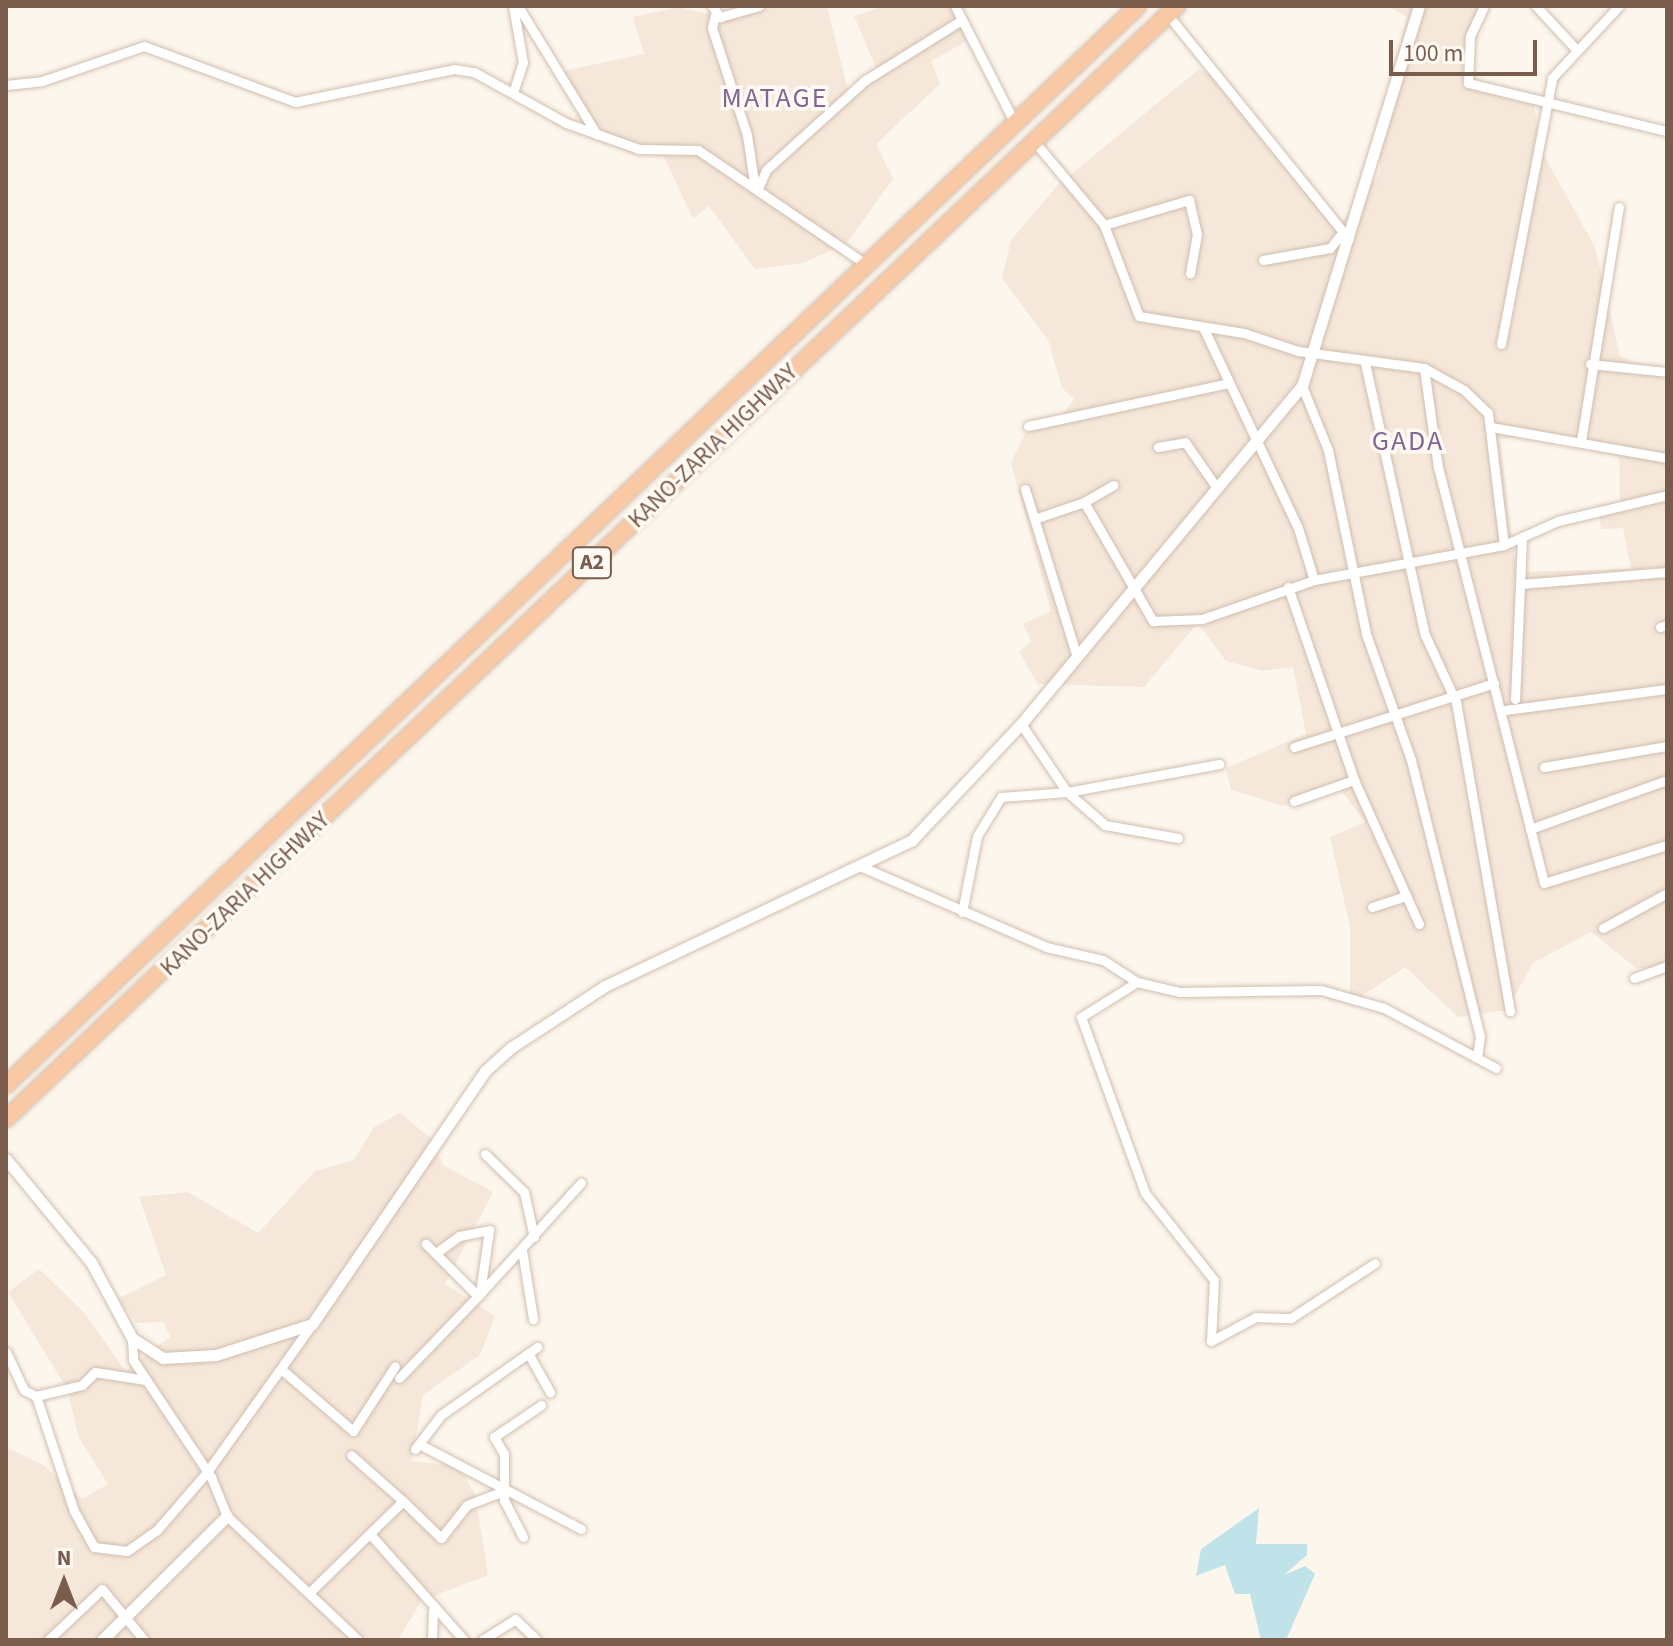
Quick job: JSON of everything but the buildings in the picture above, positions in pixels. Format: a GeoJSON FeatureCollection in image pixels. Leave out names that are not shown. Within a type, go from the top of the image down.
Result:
{"type":"FeatureCollection","features":[{"type":"Feature","properties":{"kind":"highway","name":"KANO-ZARIA HIGHWAY"},"geometry":{"type":"LineString","coordinates":[[6,1085],[1138,6]]}},
{"type":"Feature","properties":{"kind":"highway","name":"KANO-ZARIA HIGHWAY"},"geometry":{"type":"LineString","coordinates":[[6,1119],[1173,10]]}},
{"type":"Feature","properties":{"kind":"street"},"geometry":{"type":"LineString","coordinates":[[514,89],[523,62],[515,6]]}},
{"type":"Feature","properties":{"kind":"street"},"geometry":{"type":"LineString","coordinates":[[515,6],[597,135]]}},
{"type":"Feature","properties":{"kind":"street"},"geometry":{"type":"LineString","coordinates":[[756,184],[747,135],[712,28],[714,11],[759,6]]}},
{"type":"Feature","properties":{"kind":"street"},"geometry":{"type":"LineString","coordinates":[[955,6],[1015,123]]}},
{"type":"Feature","properties":{"kind":"street"},"geometry":{"type":"LineString","coordinates":[[36,1396],[74,1511],[94,1547],[127,1551],[157,1530],[207,1472],[485,1071],[512,1047],[605,986],[912,840],[1021,724],[1302,386],[1419,6]]}},
{"type":"Feature","properties":{"kind":"street"},"geometry":{"type":"LineString","coordinates":[[1484,6],[1470,36],[1468,83],[1543,106],[1667,131]]}},
{"type":"Feature","properties":{"kind":"street"},"geometry":{"type":"LineString","coordinates":[[1536,6],[1574,47]]}},
{"type":"Feature","properties":{"kind":"street"},"geometry":{"type":"LineString","coordinates":[[1501,344],[1543,106],[1574,47],[1619,6]]}},
{"type":"Feature","properties":{"kind":"street"},"geometry":{"type":"LineString","coordinates":[[1173,10],[1346,236]]}},
{"type":"Feature","properties":{"kind":"street"},"geometry":{"type":"LineString","coordinates":[[756,184],[766,170],[864,81],[960,21]]}},
{"type":"Feature","properties":{"kind":"street"},"geometry":{"type":"LineString","coordinates":[[6,85],[42,81],[144,46],[295,102],[454,69],[514,89],[597,135],[639,149],[698,150],[756,184],[867,265]]}},
{"type":"Feature","properties":{"kind":"street"},"geometry":{"type":"LineString","coordinates":[[1033,140],[1104,225],[1139,316],[1365,363],[1424,368],[1464,390],[1488,413],[1504,545]]}},
{"type":"Feature","properties":{"kind":"street"},"geometry":{"type":"LineString","coordinates":[[1104,225],[1189,200],[1197,234],[1190,273]]}},
{"type":"Feature","properties":{"kind":"street"},"geometry":{"type":"LineString","coordinates":[[1581,441],[1590,364],[1619,207]]}},
{"type":"Feature","properties":{"kind":"street"},"geometry":{"type":"LineString","coordinates":[[1263,260],[1330,248],[1346,236]]}},
{"type":"Feature","properties":{"kind":"street"},"geometry":{"type":"LineString","coordinates":[[1203,327],[1257,438],[1314,580]]}},
{"type":"Feature","properties":{"kind":"street"},"geometry":{"type":"LineString","coordinates":[[1365,363],[1425,635],[1450,694],[1510,1011]]}},
{"type":"Feature","properties":{"kind":"street"},"geometry":{"type":"LineString","coordinates":[[1590,364],[1667,372]]}},
{"type":"Feature","properties":{"kind":"street"},"geometry":{"type":"LineString","coordinates":[[1424,368],[1438,467],[1463,551],[1494,683],[1505,710],[1544,883],[1667,845]]}},
{"type":"Feature","properties":{"kind":"street"},"geometry":{"type":"LineString","coordinates":[[1028,426],[1228,383]]}},
{"type":"Feature","properties":{"kind":"street"},"geometry":{"type":"LineString","coordinates":[[1302,386],[1328,450],[1366,634],[1396,712],[1454,924],[1480,1036],[1477,1058]]}},
{"type":"Feature","properties":{"kind":"street"},"geometry":{"type":"LineString","coordinates":[[1491,427],[1667,458]]}},
{"type":"Feature","properties":{"kind":"street"},"geometry":{"type":"LineString","coordinates":[[1158,447],[1185,442],[1217,488]]}},
{"type":"Feature","properties":{"kind":"street"},"geometry":{"type":"LineString","coordinates":[[1037,518],[1084,502],[1114,485]]}},
{"type":"Feature","properties":{"kind":"street"},"geometry":{"type":"LineString","coordinates":[[1025,489],[1037,518],[1077,657]]}},
{"type":"Feature","properties":{"kind":"street"},"geometry":{"type":"LineString","coordinates":[[1084,502],[1153,621],[1202,619],[1314,580],[1409,560],[1504,545],[1667,495]]}},
{"type":"Feature","properties":{"kind":"street"},"geometry":{"type":"LineString","coordinates":[[1515,699],[1522,537]]}},
{"type":"Feature","properties":{"kind":"street"},"geometry":{"type":"LineString","coordinates":[[1521,584],[1667,572]]}},
{"type":"Feature","properties":{"kind":"street"},"geometry":{"type":"LineString","coordinates":[[1288,587],[1354,780],[1419,924]]}},
{"type":"Feature","properties":{"kind":"street"},"geometry":{"type":"LineString","coordinates":[[1294,747],[1450,694],[1494,683]]}},
{"type":"Feature","properties":{"kind":"street"},"geometry":{"type":"LineString","coordinates":[[1505,710],[1667,689]]}},
{"type":"Feature","properties":{"kind":"street"},"geometry":{"type":"LineString","coordinates":[[1021,724],[1067,792],[1105,825],[1178,838]]}},
{"type":"Feature","properties":{"kind":"street"},"geometry":{"type":"LineString","coordinates":[[1544,767],[1667,746]]}},
{"type":"Feature","properties":{"kind":"street"},"geometry":{"type":"LineString","coordinates":[[962,912],[977,836],[1001,797],[1067,792],[1219,764]]}},
{"type":"Feature","properties":{"kind":"street"},"geometry":{"type":"LineString","coordinates":[[1294,801],[1354,780]]}},
{"type":"Feature","properties":{"kind":"street"},"geometry":{"type":"LineString","coordinates":[[1530,829],[1667,780]]}},
{"type":"Feature","properties":{"kind":"street"},"geometry":{"type":"LineString","coordinates":[[860,866],[1046,947],[1103,960],[1137,982],[1179,992],[1321,990],[1384,1008],[1496,1068]]}},
{"type":"Feature","properties":{"kind":"street"},"geometry":{"type":"LineString","coordinates":[[1603,928],[1667,893]]}},
{"type":"Feature","properties":{"kind":"street"},"geometry":{"type":"LineString","coordinates":[[1372,907],[1406,896]]}},
{"type":"Feature","properties":{"kind":"street"},"geometry":{"type":"LineString","coordinates":[[1634,978],[1667,966]]}},
{"type":"Feature","properties":{"kind":"street"},"geometry":{"type":"LineString","coordinates":[[1137,982],[1081,1017],[1145,1193],[1214,1280],[1211,1341],[1256,1317],[1291,1318],[1375,1263]]}},
{"type":"Feature","properties":{"kind":"street"},"geometry":{"type":"LineString","coordinates":[[485,1154],[524,1192],[534,1237]]}},
{"type":"Feature","properties":{"kind":"street"},"geometry":{"type":"LineString","coordinates":[[6,1159],[91,1262],[132,1338],[133,1360],[207,1472],[227,1516],[358,1640]]}},
{"type":"Feature","properties":{"kind":"street"},"geometry":{"type":"LineString","coordinates":[[399,1378],[522,1250],[581,1183]]}},
{"type":"Feature","properties":{"kind":"street"},"geometry":{"type":"LineString","coordinates":[[440,1250],[459,1236],[489,1230],[478,1296]]}},
{"type":"Feature","properties":{"kind":"street"},"geometry":{"type":"LineString","coordinates":[[426,1244],[478,1296]]}},
{"type":"Feature","properties":{"kind":"street"},"geometry":{"type":"LineString","coordinates":[[522,1250],[533,1319]]}},
{"type":"Feature","properties":{"kind":"street"},"geometry":{"type":"LineString","coordinates":[[132,1338],[163,1358],[216,1355],[312,1324]]}},
{"type":"Feature","properties":{"kind":"street"},"geometry":{"type":"LineString","coordinates":[[550,1392],[533,1350],[441,1415],[417,1446],[581,1529]]}},
{"type":"Feature","properties":{"kind":"street"},"geometry":{"type":"LineString","coordinates":[[6,1352],[24,1390],[36,1396],[82,1385],[95,1372],[145,1380]]}},
{"type":"Feature","properties":{"kind":"street"},"geometry":{"type":"LineString","coordinates":[[281,1369],[353,1431],[395,1366]]}},
{"type":"Feature","properties":{"kind":"street"},"geometry":{"type":"LineString","coordinates":[[523,1537],[504,1500],[507,1490],[504,1454],[494,1437],[541,1405]]}},
{"type":"Feature","properties":{"kind":"street"},"geometry":{"type":"LineString","coordinates":[[351,1455],[441,1538],[467,1505],[507,1490]]}},
{"type":"Feature","properties":{"kind":"street"},"geometry":{"type":"LineString","coordinates":[[310,1592],[403,1501]]}},
{"type":"Feature","properties":{"kind":"street"},"geometry":{"type":"LineString","coordinates":[[102,1640],[227,1516]]}},
{"type":"Feature","properties":{"kind":"street"},"geometry":{"type":"LineString","coordinates":[[370,1534],[433,1610],[464,1640]]}},
{"type":"Feature","properties":{"kind":"street"},"geometry":{"type":"LineString","coordinates":[[48,1640],[102,1589],[144,1640]]}},
{"type":"Feature","properties":{"kind":"street"},"geometry":{"type":"LineString","coordinates":[[432,1640],[433,1610]]}},
{"type":"Feature","properties":{"kind":"street"},"geometry":{"type":"LineString","coordinates":[[482,1640],[515,1619],[537,1640]]}},
{"type":"Feature","properties":{"kind":"shaded area"},"geometry":{"type":"Polygon","coordinates":[[[752,6],[827,6],[848,91],[878,72],[854,16],[885,6],[952,6],[967,41],[931,61],[940,84],[876,144],[893,179],[846,244],[803,263],[755,269],[709,206],[693,219],[664,157],[598,132],[562,71],[644,54],[633,17],[679,7],[707,14],[752,6]]]}},
{"type":"Feature","properties":{"kind":"shaded area"},"geometry":{"type":"Polygon","coordinates":[[[1387,6],[1490,6],[1464,57],[1462,86],[1534,105],[1541,150],[1595,247],[1620,356],[1667,381],[1667,969],[1636,968],[1591,932],[1533,963],[1507,1010],[1458,1017],[1405,967],[1350,1004],[1350,927],[1330,837],[1365,822],[1340,789],[1283,806],[1231,790],[1226,768],[1306,734],[1293,667],[1262,671],[1226,661],[1198,623],[1144,687],[1038,684],[1019,652],[1031,641],[1023,624],[1051,611],[1011,463],[1028,427],[1064,413],[1074,399],[1062,388],[1048,340],[1002,278],[1011,240],[1058,185],[1199,69],[1227,84],[1338,227],[1380,173],[1380,125],[1407,17],[1387,6]],[[1532,435],[1500,439],[1516,572],[1631,569],[1623,528],[1601,529],[1598,505],[1620,503],[1619,457],[1532,435]]]}},
{"type":"Feature","properties":{"kind":"shaded area"},"geometry":{"type":"Polygon","coordinates":[[[400,1113],[433,1140],[443,1165],[493,1192],[445,1284],[495,1316],[480,1355],[423,1395],[412,1461],[458,1466],[475,1494],[488,1575],[421,1601],[398,1640],[6,1640],[6,1447],[43,1465],[82,1499],[108,1484],[79,1438],[67,1389],[8,1292],[39,1269],[84,1312],[125,1371],[170,1337],[164,1322],[136,1323],[119,1298],[166,1275],[139,1197],[188,1192],[258,1233],[315,1171],[354,1160],[374,1127],[400,1113]]]}},
{"type":"Feature","properties":{"kind":"water"},"geometry":{"type":"Polygon","coordinates":[[[1259,1508],[1256,1544],[1307,1544],[1307,1555],[1284,1575],[1305,1566],[1315,1574],[1286,1640],[1261,1640],[1250,1594],[1235,1594],[1225,1565],[1196,1576],[1201,1549],[1259,1508]]]}},
{"type":"Feature","properties":{"kind":"district","name":"MATAGE"},"geometry":{"type":"Point","coordinates":[775,98]}},
{"type":"Feature","properties":{"kind":"district","name":"GADA"},"geometry":{"type":"Point","coordinates":[1408,441]}}]}
